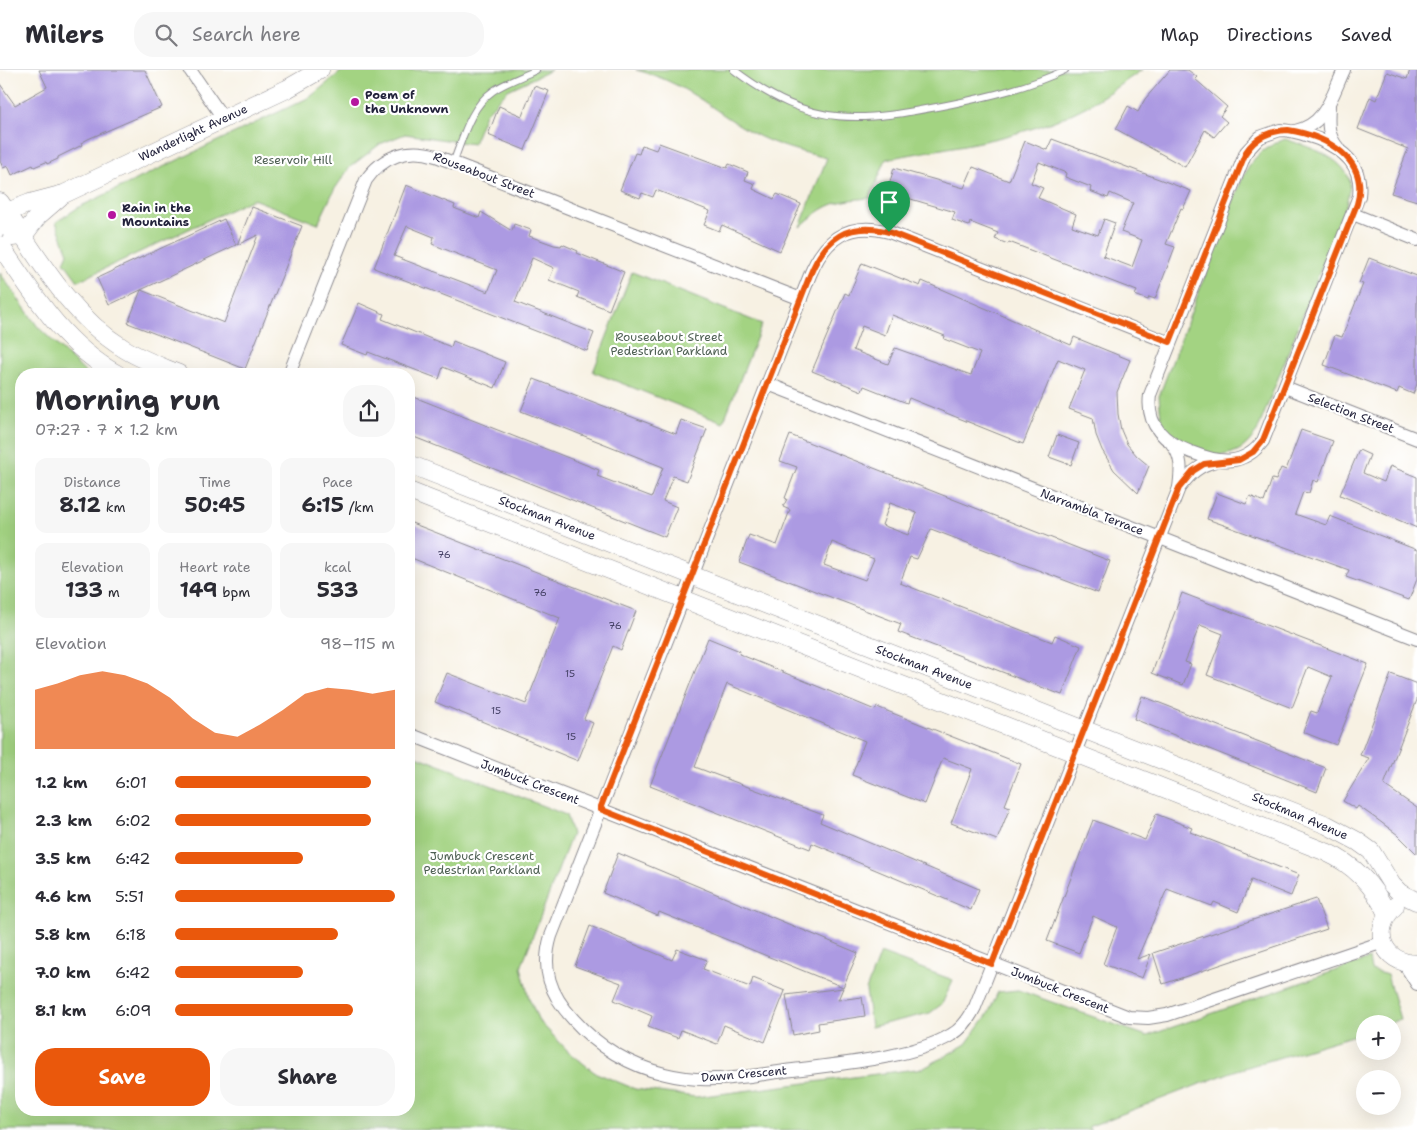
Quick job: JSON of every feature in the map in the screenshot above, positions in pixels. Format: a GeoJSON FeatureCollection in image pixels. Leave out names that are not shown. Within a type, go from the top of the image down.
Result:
{"type":"FeatureCollection","features":[{"type":"Feature","properties":{"kind":"street"},"geometry":{"type":"LineString","coordinates":[[190,70],[223,118]]}},
{"type":"Feature","properties":{"kind":"street","name":"Wanderlight Avenue"},"geometry":{"type":"LineString","coordinates":[[2,214],[30,202],[64,194],[287,89],[320,70]]}},
{"type":"Feature","properties":{"kind":"street"},"geometry":{"type":"LineString","coordinates":[[1295,131],[1314,124],[1329,106],[1344,70]]}},
{"type":"Feature","properties":{"kind":"street"},"geometry":{"type":"LineString","coordinates":[[1179,488],[1193,471],[1204,464],[1215,461],[1239,460],[1258,447],[1267,433],[1285,388],[1359,196],[1360,180],[1350,159],[1331,140],[1328,129],[1329,106]]}},
{"type":"Feature","properties":{"kind":"street"},"geometry":{"type":"LineString","coordinates":[[1179,488],[1181,466],[1179,454],[1172,444],[1156,430],[1149,410],[1152,388],[1246,152],[1255,142],[1267,134],[1280,130],[1295,131],[1338,148]]}},
{"type":"Feature","properties":{"kind":"street","name":"Rouseabout Street"},"geometry":{"type":"LineString","coordinates":[[291,368],[362,188],[371,172],[392,156],[409,152],[427,153],[453,162],[801,299]]}},
{"type":"Feature","properties":{"kind":"street","name":"Wanderlight Avenue"},"geometry":{"type":"LineString","coordinates":[[23,236],[38,216],[64,194]]}},
{"type":"Feature","properties":{"kind":"street"},"geometry":{"type":"LineString","coordinates":[[2,214],[23,236],[68,300],[94,327],[124,349],[166,368]]}},
{"type":"Feature","properties":{"kind":"street"},"geometry":{"type":"LineString","coordinates":[[1353,214],[1417,240]]}},
{"type":"Feature","properties":{"kind":"street","name":"Dawn Crescent"},"geometry":{"type":"LineString","coordinates":[[1170,342],[889,232],[869,228],[841,235],[825,247],[815,264],[801,299],[551,936],[546,958],[546,969],[555,995],[579,1026],[605,1047],[634,1064],[674,1076],[715,1079],[857,1061],[919,1048],[950,1036],[965,1024],[975,1007],[1179,488]]}},
{"type":"Feature","properties":{"kind":"street"},"geometry":{"type":"LineString","coordinates":[[0,238],[23,236]]}},
{"type":"Feature","properties":{"kind":"street"},"geometry":{"type":"LineString","coordinates":[[0,245],[36,300],[63,332],[94,359],[108,368]]}},
{"type":"Feature","properties":{"kind":"street","name":"Narrambla Terrace"},"geometry":{"type":"LineString","coordinates":[[768,384],[1417,639]]}},
{"type":"Feature","properties":{"kind":"street","name":"Selection Street"},"geometry":{"type":"LineString","coordinates":[[1285,388],[1417,439]]}},
{"type":"Feature","properties":{"kind":"street"},"geometry":{"type":"LineString","coordinates":[[1172,444],[1215,461]]}},
{"type":"Feature","properties":{"kind":"street","name":"Stockman Avenue"},"geometry":{"type":"LineString","coordinates":[[415,466],[1342,832],[1370,851],[1392,885],[1400,893],[1416,901]]}},
{"type":"Feature","properties":{"kind":"street","name":"Stockman Avenue"},"geometry":{"type":"LineString","coordinates":[[415,493],[1338,857],[1367,881],[1387,914]]}},
{"type":"Feature","properties":{"kind":"street","name":"Jumbuck Crescent"},"geometry":{"type":"LineString","coordinates":[[415,736],[1120,1014],[1148,1018],[1167,1015],[1383,942]]}},
{"type":"Feature","properties":{"kind":"street"},"geometry":{"type":"LineString","coordinates":[[1416,901],[1405,902],[1395,906],[1387,914],[1381,929],[1383,942],[1390,954],[1410,963],[1417,984]]}},
{"type":"Feature","properties":{"kind":"lane"},"geometry":{"type":"LineString","coordinates":[[453,162],[472,115],[481,102],[494,90],[536,70]]}},
{"type":"Feature","properties":{"kind":"lane"},"geometry":{"type":"LineString","coordinates":[[734,70],[767,93],[796,107],[835,117],[864,119],[888,117],[1003,92],[1048,78],[1065,70]]}},
{"type":"Feature","properties":{"kind":"green space","name":"Reservoir Hill"},"geometry":{"type":"Polygon","coordinates":[[[343,70],[551,70],[508,90],[485,114],[473,144],[405,134],[380,144],[350,167],[334,190],[318,224],[253,199],[78,281],[64,262],[68,253],[56,222],[79,207],[310,97],[343,70]]]}},
{"type":"Feature","properties":{"kind":"green space"},"geometry":{"type":"Polygon","coordinates":[[[636,70],[1142,70],[1087,106],[1039,126],[989,140],[886,159],[870,198],[848,200],[832,205],[817,213],[800,227],[827,158],[788,148],[760,137],[669,81],[636,70]]]}},
{"type":"Feature","properties":{"kind":"green space"},"geometry":{"type":"Polygon","coordinates":[[[1285,139],[1323,153],[1340,165],[1350,182],[1347,202],[1257,432],[1246,445],[1237,451],[1217,455],[1206,454],[1185,446],[1168,433],[1162,421],[1159,396],[1240,184],[1252,162],[1262,151],[1285,139]]]}},
{"type":"Feature","properties":{"kind":"green space","name":"Rouseabout Street Pedestrian Parkland"},"geometry":{"type":"Polygon","coordinates":[[[632,272],[762,324],[723,423],[593,372],[632,272]]]}},
{"type":"Feature","properties":{"kind":"green space","name":"Jumbuck Crescent Pedestrian Parkland"},"geometry":{"type":"Polygon","coordinates":[[[0,273],[38,327],[81,368],[15,368],[15,1116],[415,1116],[415,755],[566,815],[572,834],[521,967],[529,998],[539,1021],[568,1051],[594,1072],[635,1089],[696,1097],[924,1068],[966,1044],[988,1014],[998,992],[1018,990],[1147,1036],[1369,959],[1371,970],[1387,975],[1399,1015],[1356,1015],[1356,1035],[1234,1071],[1088,1127],[1091,1130],[0,1130],[0,273]]]}},
{"type":"Feature","properties":{"kind":"green space"},"geometry":{"type":"Polygon","coordinates":[[[880,953],[953,980],[942,1004],[930,1013],[871,1027],[866,990],[880,953]]]}},
{"type":"Feature","properties":{"kind":"building"},"geometry":{"type":"Polygon","coordinates":[[[39,70],[145,70],[162,107],[88,139],[81,143],[82,145],[47,164],[46,162],[34,167],[33,165],[12,175],[8,166],[3,168],[0,161],[0,84],[15,105],[47,87],[39,70]]]}},
{"type":"Feature","properties":{"kind":"building"},"geometry":{"type":"Polygon","coordinates":[[[1170,70],[1188,70],[1197,77],[1195,79],[1227,107],[1220,116],[1227,122],[1214,137],[1205,130],[1185,167],[1116,129],[1128,106],[1138,112],[1145,99],[1170,70]]]}},
{"type":"Feature","properties":{"kind":"building"},"geometry":{"type":"Polygon","coordinates":[[[1410,70],[1417,70],[1417,201],[1391,193],[1408,149],[1358,129],[1370,97],[1376,100],[1387,72],[1407,79],[1410,70]]]}},
{"type":"Feature","properties":{"kind":"building"},"geometry":{"type":"Polygon","coordinates":[[[534,86],[549,91],[525,150],[488,135],[499,106],[522,116],[534,86]]]}},
{"type":"Feature","properties":{"kind":"building"},"geometry":{"type":"Polygon","coordinates":[[[1052,139],[1191,191],[1183,209],[1181,208],[1166,244],[1175,247],[1155,299],[1149,297],[1148,300],[1135,295],[1137,291],[1009,242],[1008,244],[995,239],[998,233],[970,222],[969,226],[952,220],[955,212],[887,192],[894,168],[964,188],[973,167],[1009,181],[1025,141],[1047,150],[1052,139]],[[1039,162],[1031,183],[1043,188],[1038,198],[1076,214],[1072,226],[1098,235],[1104,219],[1115,223],[1103,256],[1132,267],[1142,240],[1121,232],[1133,203],[1110,193],[1108,198],[1090,191],[1091,187],[1065,177],[1066,173],[1039,162]]]}},
{"type":"Feature","properties":{"kind":"building"},"geometry":{"type":"Polygon","coordinates":[[[659,143],[727,168],[729,164],[748,172],[745,180],[755,184],[753,189],[774,199],[777,194],[801,204],[780,251],[722,225],[719,231],[704,225],[710,211],[656,190],[653,197],[642,193],[640,198],[620,190],[635,153],[639,154],[642,145],[656,150],[659,143]]]}},
{"type":"Feature","properties":{"kind":"building"},"geometry":{"type":"Polygon","coordinates":[[[406,185],[455,205],[454,208],[479,218],[481,212],[512,231],[514,224],[531,230],[529,236],[554,245],[561,246],[562,244],[578,251],[577,253],[624,272],[609,310],[577,297],[579,292],[549,280],[554,268],[532,258],[515,302],[594,333],[587,351],[374,268],[406,185]],[[407,226],[394,256],[488,292],[497,270],[432,244],[434,237],[407,226]]]}},
{"type":"Feature","properties":{"kind":"building"},"geometry":{"type":"Polygon","coordinates":[[[252,207],[302,226],[245,368],[128,323],[141,290],[224,323],[258,235],[237,245],[252,207]]]}},
{"type":"Feature","properties":{"kind":"building"},"geometry":{"type":"Polygon","coordinates":[[[224,219],[236,245],[109,305],[97,278],[224,219]]]}},
{"type":"Feature","properties":{"kind":"building"},"geometry":{"type":"Polygon","coordinates":[[[1369,258],[1417,276],[1417,384],[1413,394],[1399,388],[1397,393],[1324,365],[1335,335],[1342,337],[1363,284],[1359,283],[1369,258]]]}},
{"type":"Feature","properties":{"kind":"building"},"geometry":{"type":"Polygon","coordinates":[[[862,263],[920,286],[922,281],[1071,345],[1074,337],[1130,360],[1117,392],[1118,414],[1121,430],[1127,444],[1149,466],[1138,493],[1114,470],[1102,450],[1096,435],[1093,418],[1069,409],[1085,370],[1058,359],[1023,444],[909,398],[907,403],[864,386],[862,391],[812,371],[845,293],[849,295],[862,263]],[[892,315],[885,335],[862,326],[853,350],[888,364],[895,348],[971,375],[980,353],[944,339],[945,336],[892,315]]]}},
{"type":"Feature","properties":{"kind":"building"},"geometry":{"type":"Polygon","coordinates":[[[359,303],[384,314],[382,319],[451,347],[453,341],[505,362],[495,388],[443,367],[439,379],[415,370],[415,368],[410,368],[368,352],[367,355],[341,345],[359,303]]]}},
{"type":"Feature","properties":{"kind":"building"},"geometry":{"type":"Polygon","coordinates":[[[534,379],[676,434],[681,420],[707,429],[687,481],[673,476],[663,501],[677,507],[665,537],[415,437],[415,397],[599,470],[597,476],[652,497],[663,467],[521,411],[534,379]]]}},
{"type":"Feature","properties":{"kind":"building"},"geometry":{"type":"Polygon","coordinates":[[[1301,430],[1333,441],[1318,482],[1313,480],[1309,493],[1303,492],[1295,514],[1326,525],[1330,516],[1417,550],[1417,579],[1409,600],[1346,577],[1349,570],[1207,519],[1217,493],[1246,504],[1250,496],[1264,502],[1272,479],[1276,480],[1281,468],[1286,470],[1301,430]]]}},
{"type":"Feature","properties":{"kind":"building"},"geometry":{"type":"Polygon","coordinates":[[[790,435],[1110,561],[1098,593],[931,529],[917,559],[910,557],[900,583],[1052,642],[1055,635],[1081,646],[1062,695],[898,632],[901,624],[739,562],[749,535],[777,545],[790,510],[783,507],[787,499],[785,498],[797,467],[780,461],[790,435]],[[890,503],[882,525],[908,535],[917,513],[890,503]],[[832,542],[824,565],[865,580],[874,559],[832,542]]]}},
{"type":"Feature","properties":{"kind":"building"},"geometry":{"type":"Polygon","coordinates":[[[1057,435],[1079,443],[1071,465],[1049,457],[1057,435]]]}},
{"type":"Feature","properties":{"kind":"building"},"geometry":{"type":"Polygon","coordinates":[[[1359,450],[1370,455],[1363,473],[1384,482],[1390,466],[1417,477],[1417,528],[1340,495],[1359,450]]]}},
{"type":"Feature","properties":{"kind":"building"},"geometry":{"type":"Polygon","coordinates":[[[415,524],[636,611],[621,650],[613,646],[584,719],[593,723],[578,761],[435,702],[447,673],[526,704],[560,618],[415,559],[415,524]]]}},
{"type":"Feature","properties":{"kind":"building"},"geometry":{"type":"Polygon","coordinates":[[[1182,593],[1368,664],[1336,745],[1303,732],[1311,711],[1317,713],[1332,677],[1308,667],[1292,708],[1207,675],[1223,634],[1200,625],[1185,662],[1191,664],[1183,685],[1152,673],[1182,593]]]}},
{"type":"Feature","properties":{"kind":"building"},"geometry":{"type":"Polygon","coordinates":[[[708,638],[740,651],[739,654],[875,710],[877,707],[1021,764],[1005,805],[1010,807],[997,840],[951,823],[972,769],[943,758],[925,804],[852,775],[865,741],[727,684],[695,767],[823,815],[820,822],[979,889],[971,910],[812,843],[810,849],[650,786],[708,638]]]}},
{"type":"Feature","properties":{"kind":"building"},"geometry":{"type":"Polygon","coordinates":[[[1391,674],[1417,684],[1417,700],[1384,785],[1417,808],[1417,854],[1398,835],[1378,820],[1358,806],[1356,809],[1343,801],[1369,758],[1360,755],[1391,674]]]}},
{"type":"Feature","properties":{"kind":"building"},"geometry":{"type":"Polygon","coordinates":[[[1142,696],[1326,768],[1317,792],[1134,719],[1142,696]]]}},
{"type":"Feature","properties":{"kind":"building"},"geometry":{"type":"Polygon","coordinates":[[[1156,814],[1192,828],[1190,832],[1299,875],[1291,896],[1251,880],[1238,912],[1214,902],[1212,906],[1167,889],[1137,959],[1151,954],[1142,978],[1103,964],[1117,927],[1093,916],[1079,953],[1047,941],[1093,820],[1145,840],[1156,814]]]}},
{"type":"Feature","properties":{"kind":"building"},"geometry":{"type":"Polygon","coordinates":[[[618,853],[858,953],[843,987],[659,912],[658,916],[603,893],[618,853]]]}},
{"type":"Feature","properties":{"kind":"building"},"geometry":{"type":"Polygon","coordinates":[[[1316,899],[1327,929],[1163,984],[1153,953],[1316,899]]]}},
{"type":"Feature","properties":{"kind":"building"},"geometry":{"type":"Polygon","coordinates":[[[590,926],[672,960],[677,949],[707,960],[703,969],[750,987],[753,978],[785,991],[765,1042],[724,1025],[717,1044],[681,1030],[678,1038],[648,1027],[652,1016],[614,1000],[621,983],[575,966],[590,926]]]}},
{"type":"Feature","properties":{"kind":"building"},"geometry":{"type":"Polygon","coordinates":[[[843,988],[838,1000],[862,997],[865,1016],[818,1023],[819,1030],[793,1035],[786,995],[843,988]]]}},
{"type":"Feature","properties":{"kind":"place","name":"Poem of the Unknown"},"geometry":{"type":"Point","coordinates":[355,102]}},
{"type":"Feature","properties":{"kind":"place","name":"Rain in the Mountains"},"geometry":{"type":"Point","coordinates":[112,215]}},
{"type":"Feature","properties":{"kind":"route"},"geometry":{"type":"LineString","coordinates":[[1288,130],[1302,133],[1338,148],[1350,159],[1360,180],[1357,204],[1263,440],[1253,452],[1239,460],[1231,462],[1215,461],[1204,464],[1193,471],[1179,488],[992,964],[600,809],[819,255],[832,240],[850,231],[869,228],[889,232],[1170,342],[1242,159],[1260,137],[1274,131],[1288,130]]}}]}
